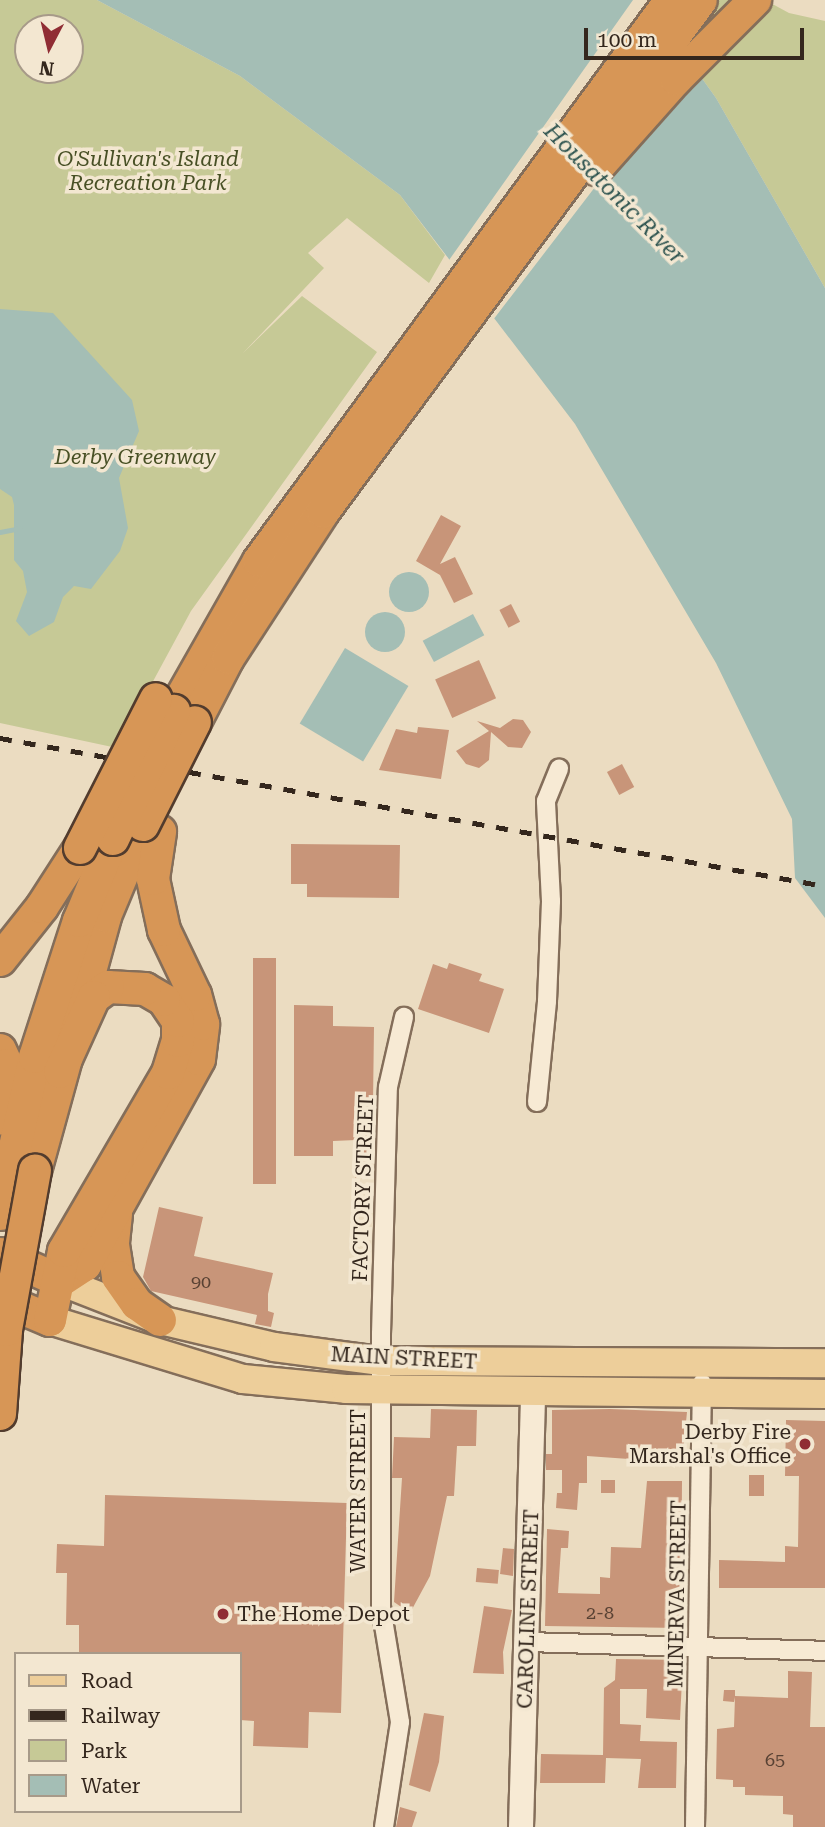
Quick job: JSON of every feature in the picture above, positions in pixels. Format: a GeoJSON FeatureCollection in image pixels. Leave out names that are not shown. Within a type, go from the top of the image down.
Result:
{"type":"FeatureCollection","features":[{"type":"Feature","properties":{"kind":"highway"},"geometry":{"type":"LineString","coordinates":[[631,51],[652,0]]}},
{"type":"Feature","properties":{"kind":"highway"},"geometry":{"type":"LineString","coordinates":[[0,960],[43,907],[80,848],[175,710],[228,658],[298,548],[351,453],[631,51],[671,0]]}},
{"type":"Feature","properties":{"kind":"highway"},"geometry":{"type":"LineString","coordinates":[[60,1281],[85,1265],[193,1071],[200,1048],[202,1024],[195,995],[164,930],[153,879],[152,828],[175,710],[201,621],[258,542],[351,453],[512,254],[701,0]]}},
{"type":"Feature","properties":{"kind":"highway"},"geometry":{"type":"LineString","coordinates":[[512,254],[755,0]]}},
{"type":"Feature","properties":{"kind":"highway"},"geometry":{"type":"LineString","coordinates":[[0,1414],[6,1330],[35,1057],[79,921],[113,839],[175,710]]}},
{"type":"Feature","properties":{"kind":"highway"},"geometry":{"type":"LineString","coordinates":[[60,1072],[105,916],[152,828]]}},
{"type":"Feature","properties":{"kind":"highway"},"geometry":{"type":"LineString","coordinates":[[0,1214],[94,998],[108,987],[145,989],[164,1000],[177,1021],[178,1041],[168,1073],[64,1251],[50,1320]]}},
{"type":"Feature","properties":{"kind":"highway"},"geometry":{"type":"LineString","coordinates":[[0,1050],[7,1066],[0,1119]]}},
{"type":"Feature","properties":{"kind":"highway"},"geometry":{"type":"LineString","coordinates":[[123,1193],[113,1245],[118,1277],[137,1304],[160,1320]]}},
{"type":"Feature","properties":{"kind":"highway","name":"MAIN STREET"},"geometry":{"type":"LineString","coordinates":[[0,1254],[60,1281]]}},
{"type":"Feature","properties":{"kind":"highway","name":"MAIN STREET"},"geometry":{"type":"LineString","coordinates":[[0,1298],[50,1320]]}},
{"type":"Feature","properties":{"kind":"main road","name":"MAIN STREET"},"geometry":{"type":"LineString","coordinates":[[60,1281],[160,1320],[274,1347],[381,1361],[825,1363]]}},
{"type":"Feature","properties":{"kind":"main road","name":"MAIN STREET"},"geometry":{"type":"LineString","coordinates":[[50,1320],[243,1379],[380,1389],[825,1394]]}},
{"type":"Feature","properties":{"kind":"main road","name":"CAROLINE STREET"},"geometry":{"type":"LineString","coordinates":[[521,1827],[533,1391]]}},
{"type":"Feature","properties":{"kind":"street"},"geometry":{"type":"LineString","coordinates":[[537,1102],[550,914],[546,801],[559,768]]}},
{"type":"Feature","properties":{"kind":"street","name":"FACTORY STREET"},"geometry":{"type":"LineString","coordinates":[[381,1361],[388,1087],[404,1017]]}},
{"type":"Feature","properties":{"kind":"street","name":"WATER STREET"},"geometry":{"type":"LineString","coordinates":[[381,1361],[381,1607],[400,1722],[384,1827]]}},
{"type":"Feature","properties":{"kind":"street","name":"MINERVA STREET"},"geometry":{"type":"LineString","coordinates":[[695,1827],[702,1362]]}},
{"type":"Feature","properties":{"kind":"street"},"geometry":{"type":"LineString","coordinates":[[527,1642],[682,1643],[699,1648],[825,1651]]}},
{"type":"Feature","properties":{"kind":"green space"},"geometry":{"type":"Polygon","coordinates":[[[0,0],[97,0],[240,76],[400,195],[445,255],[429,283],[347,218],[308,253],[324,268],[243,353],[302,296],[377,352],[191,611],[117,748],[0,723],[0,0]]]}},
{"type":"Feature","properties":{"kind":"green space"},"geometry":{"type":"Polygon","coordinates":[[[646,0],[765,0],[789,13],[825,21],[825,288],[716,98],[646,0]]]}},
{"type":"Feature","properties":{"kind":"water","name":"Housatonic River"},"geometry":{"type":"Polygon","coordinates":[[[97,0],[646,0],[716,98],[825,288],[825,918],[795,878],[792,819],[716,663],[575,424],[400,195],[240,76],[97,0]]]}},
{"type":"Feature","properties":{"kind":"water"},"geometry":{"type":"Polygon","coordinates":[[[0,309],[53,313],[132,400],[139,431],[119,478],[128,528],[120,551],[91,589],[74,586],[63,597],[54,622],[29,636],[16,621],[27,592],[23,571],[14,560],[14,505],[12,497],[0,489],[0,309]]]}},
{"type":"Feature","properties":{"kind":"water"},"geometry":{"type":"Polygon","coordinates":[[[409,572],[417,573],[423,578],[428,584],[428,600],[423,606],[417,611],[409,612],[401,611],[395,606],[390,600],[389,592],[390,584],[395,578],[401,573],[409,572]]]}},
{"type":"Feature","properties":{"kind":"water"},"geometry":{"type":"Polygon","coordinates":[[[385,612],[393,613],[399,618],[404,624],[404,640],[399,646],[393,651],[385,652],[377,651],[371,646],[366,640],[365,632],[366,624],[371,618],[377,613],[385,612]]]}},
{"type":"Feature","properties":{"kind":"water"},"geometry":{"type":"Polygon","coordinates":[[[473,614],[484,635],[434,662],[423,641],[473,614]]]}},
{"type":"Feature","properties":{"kind":"water"},"geometry":{"type":"Polygon","coordinates":[[[345,648],[408,686],[363,762],[300,723],[345,648]]]}},
{"type":"Feature","properties":{"kind":"pier"},"geometry":{"type":"Polygon","coordinates":[[[633,0],[650,0],[701,72],[615,161],[493,320],[447,263],[633,0]]]}},
{"type":"Feature","properties":{"kind":"building"},"geometry":{"type":"Polygon","coordinates":[[[441,515],[461,526],[440,564],[455,557],[473,594],[454,603],[440,575],[416,561],[441,515]]]}},
{"type":"Feature","properties":{"kind":"building"},"geometry":{"type":"Polygon","coordinates":[[[511,604],[520,622],[508,628],[499,610],[511,604]]]}},
{"type":"Feature","properties":{"kind":"building"},"geometry":{"type":"Polygon","coordinates":[[[479,660],[496,698],[452,718],[435,680],[479,660]]]}},
{"type":"Feature","properties":{"kind":"building"},"geometry":{"type":"Polygon","coordinates":[[[513,719],[523,720],[531,732],[522,748],[508,747],[491,732],[489,760],[479,768],[466,764],[456,751],[489,731],[477,721],[500,728],[513,719]]]}},
{"type":"Feature","properties":{"kind":"building"},"geometry":{"type":"Polygon","coordinates":[[[418,727],[449,730],[441,779],[379,770],[396,729],[417,733],[418,727]]]}},
{"type":"Feature","properties":{"kind":"building"},"geometry":{"type":"Polygon","coordinates":[[[622,764],[634,787],[619,795],[607,772],[622,764]]]}},
{"type":"Feature","properties":{"kind":"building"},"geometry":{"type":"Polygon","coordinates":[[[291,844],[400,845],[399,898],[307,897],[307,884],[291,884],[291,844]]]}},
{"type":"Feature","properties":{"kind":"building"},"geometry":{"type":"Polygon","coordinates":[[[253,958],[276,958],[276,1184],[253,1184],[253,958]]]}},
{"type":"Feature","properties":{"kind":"building"},"geometry":{"type":"Polygon","coordinates":[[[449,963],[482,974],[479,981],[504,989],[489,1033],[418,1009],[433,964],[447,969],[449,963]]]}},
{"type":"Feature","properties":{"kind":"building"},"geometry":{"type":"Polygon","coordinates":[[[294,1005],[333,1006],[333,1026],[374,1027],[372,1178],[355,1178],[356,1140],[333,1141],[333,1156],[294,1156],[294,1005]]]}},
{"type":"Feature","properties":{"kind":"building"},"geometry":{"type":"Polygon","coordinates":[[[159,1207],[203,1217],[194,1256],[273,1273],[268,1294],[268,1311],[274,1313],[271,1327],[255,1324],[257,1315],[151,1291],[143,1277],[159,1207]]]}},
{"type":"Feature","properties":{"kind":"building"},"geometry":{"type":"Polygon","coordinates":[[[431,1409],[477,1410],[476,1446],[457,1446],[454,1496],[447,1496],[430,1576],[410,1613],[394,1602],[402,1478],[392,1478],[394,1437],[430,1438],[431,1409]]]}},
{"type":"Feature","properties":{"kind":"building"},"geometry":{"type":"Polygon","coordinates":[[[552,1410],[687,1412],[683,1452],[657,1451],[657,1461],[587,1456],[587,1483],[579,1483],[577,1510],[556,1508],[557,1493],[562,1493],[562,1470],[546,1470],[546,1454],[552,1454],[552,1410]]]}},
{"type":"Feature","properties":{"kind":"building"},"geometry":{"type":"Polygon","coordinates":[[[786,1420],[825,1421],[825,1588],[719,1588],[719,1560],[785,1562],[785,1546],[798,1547],[799,1476],[785,1476],[786,1420]]]}},
{"type":"Feature","properties":{"kind":"building"},"geometry":{"type":"Polygon","coordinates":[[[749,1475],[764,1475],[764,1496],[749,1496],[749,1475]]]}},
{"type":"Feature","properties":{"kind":"building"},"geometry":{"type":"Polygon","coordinates":[[[601,1480],[615,1480],[615,1493],[601,1493],[601,1480]]]}},
{"type":"Feature","properties":{"kind":"building"},"geometry":{"type":"Polygon","coordinates":[[[647,1481],[682,1481],[681,1628],[545,1626],[547,1529],[569,1531],[568,1548],[561,1548],[558,1593],[600,1594],[600,1577],[610,1578],[611,1547],[641,1548],[647,1481]]]}},
{"type":"Feature","properties":{"kind":"building","name":"The Home Depot"},"geometry":{"type":"Polygon","coordinates":[[[105,1495],[347,1503],[341,1713],[309,1712],[308,1748],[253,1746],[254,1721],[242,1720],[242,1652],[79,1652],[79,1625],[66,1625],[67,1573],[56,1573],[57,1544],[104,1546],[105,1495]]]}},
{"type":"Feature","properties":{"kind":"building"},"geometry":{"type":"Polygon","coordinates":[[[503,1548],[514,1549],[513,1576],[500,1574],[503,1548]]]}},
{"type":"Feature","properties":{"kind":"building"},"geometry":{"type":"Polygon","coordinates":[[[477,1568],[499,1570],[498,1584],[476,1582],[477,1568]]]}},
{"type":"Feature","properties":{"kind":"building"},"geometry":{"type":"Polygon","coordinates":[[[484,1606],[512,1610],[503,1652],[504,1674],[473,1673],[484,1606]]]}},
{"type":"Feature","properties":{"kind":"building"},"geometry":{"type":"Polygon","coordinates":[[[616,1659],[683,1660],[680,1720],[646,1718],[647,1689],[620,1689],[620,1724],[641,1725],[640,1741],[677,1742],[676,1788],[638,1788],[641,1759],[606,1758],[605,1783],[540,1783],[541,1754],[603,1755],[604,1688],[615,1680],[616,1659]]]}},
{"type":"Feature","properties":{"kind":"building"},"geometry":{"type":"Polygon","coordinates":[[[788,1671],[812,1672],[810,1727],[825,1727],[825,1827],[793,1827],[793,1815],[783,1814],[783,1796],[745,1795],[745,1787],[733,1787],[733,1780],[716,1779],[717,1729],[734,1727],[735,1697],[734,1702],[723,1701],[724,1690],[735,1690],[735,1696],[788,1698],[788,1671]]]}},
{"type":"Feature","properties":{"kind":"building"},"geometry":{"type":"Polygon","coordinates":[[[424,1713],[444,1716],[439,1762],[430,1792],[409,1785],[424,1713]]]}},
{"type":"Feature","properties":{"kind":"building"},"geometry":{"type":"Polygon","coordinates":[[[400,1807],[417,1812],[412,1827],[396,1827],[400,1807]]]}},
{"type":"Feature","properties":{"kind":"waterway"},"geometry":{"type":"LineString","coordinates":[[0,532],[20,528]]}},
{"type":"Feature","properties":{"kind":"railway"},"geometry":{"type":"LineString","coordinates":[[0,738],[825,886]]}},
{"type":"Feature","properties":{"kind":"place","name":"Derby Fire Marshal's Office"},"geometry":{"type":"Point","coordinates":[805,1444]}},
{"type":"Feature","properties":{"kind":"place","name":"The Home Depot"},"geometry":{"type":"Point","coordinates":[223,1614]}},
{"type":"Feature","properties":{"kind":"park label","name":"O'Sullivan's Island Recreation Park"},"geometry":{"type":"Point","coordinates":[148,171]}},
{"type":"Feature","properties":{"kind":"park label","name":"Derby Greenway"},"geometry":{"type":"Point","coordinates":[135,457]}}]}
